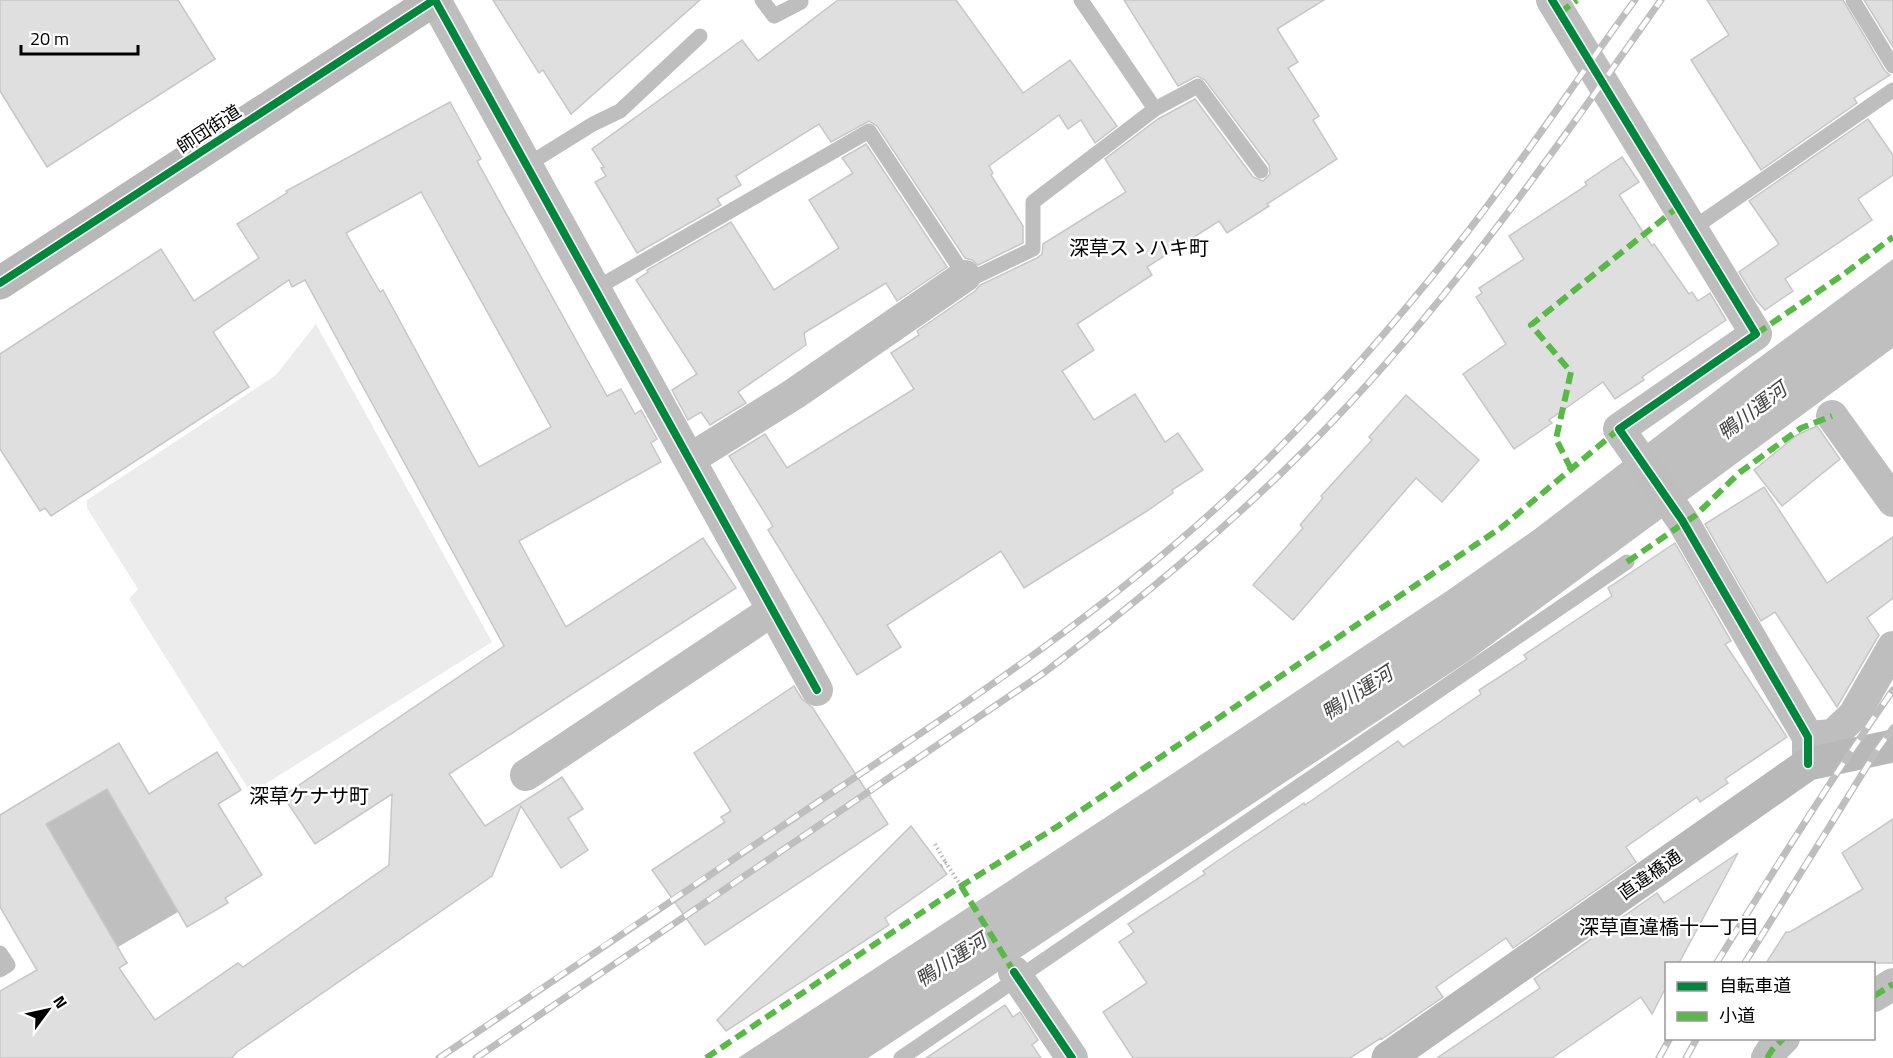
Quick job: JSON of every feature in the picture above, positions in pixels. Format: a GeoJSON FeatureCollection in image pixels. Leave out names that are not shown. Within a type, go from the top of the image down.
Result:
{"type":"FeatureCollection","features":[{"type":"Feature","properties":{"kind":"main road","name":"師団街道"},"geometry":{"type":"LineString","coordinates":[[0,283],[434,0]]}},
{"type":"Feature","properties":{"kind":"main road","name":"直違橋通"},"geometry":{"type":"LineString","coordinates":[[1388,1058],[1808,751],[1861,754],[1893,746]]}},
{"type":"Feature","properties":{"kind":"street"},"geometry":{"type":"LineString","coordinates":[[434,0],[818,690]]}},
{"type":"Feature","properties":{"kind":"street"},"geometry":{"type":"LineString","coordinates":[[1552,0],[1756,334],[1619,429],[1681,520],[1808,751],[1833,735],[1854,715],[1893,646]]}},
{"type":"Feature","properties":{"kind":"street"},"geometry":{"type":"LineString","coordinates":[[690,459],[794,394],[965,276]]}},
{"type":"Feature","properties":{"kind":"street"},"geometry":{"type":"LineString","coordinates":[[1832,416],[1893,501]]}},
{"type":"Feature","properties":{"kind":"street"},"geometry":{"type":"LineString","coordinates":[[526,775],[773,610]]}},
{"type":"Feature","properties":{"kind":"street"},"geometry":{"type":"LineString","coordinates":[[1016,975],[1072,1058]]}},
{"type":"Feature","properties":{"kind":"street"},"geometry":{"type":"LineString","coordinates":[[1875,995],[1893,984]]}},
{"type":"Feature","properties":{"kind":"street"},"geometry":{"type":"LineString","coordinates":[[1767,1058],[1782,1040]]}},
{"type":"Feature","properties":{"kind":"lane"},"geometry":{"type":"LineString","coordinates":[[762,0],[774,16],[801,2]]}},
{"type":"Feature","properties":{"kind":"lane"},"geometry":{"type":"LineString","coordinates":[[1081,0],[1155,109]]}},
{"type":"Feature","properties":{"kind":"lane"},"geometry":{"type":"LineString","coordinates":[[1853,0],[1893,66]]}},
{"type":"Feature","properties":{"kind":"lane"},"geometry":{"type":"LineString","coordinates":[[527,165],[593,124],[620,111],[700,36]]}},
{"type":"Feature","properties":{"kind":"lane"},"geometry":{"type":"LineString","coordinates":[[595,290],[869,131],[965,276],[975,277],[1033,249],[1033,202],[1155,109],[1197,86],[1261,171]]}},
{"type":"Feature","properties":{"kind":"lane"},"geometry":{"type":"LineString","coordinates":[[1692,229],[1893,90]]}},
{"type":"Feature","properties":{"kind":"lane"},"geometry":{"type":"LineString","coordinates":[[901,1058],[1016,975],[1627,562]]}},
{"type":"Feature","properties":{"kind":"lane"},"geometry":{"type":"LineString","coordinates":[[0,953],[8,965],[0,970]]}},
{"type":"Feature","properties":{"kind":"path"},"geometry":{"type":"LineString","coordinates":[[935,844],[961,886]]}},
{"type":"Feature","properties":{"kind":"path"},"geometry":{"type":"LineString","coordinates":[[941,866],[946,863]]}},
{"type":"Feature","properties":{"kind":"shaded area"},"geometry":{"type":"Polygon","coordinates":[[[316,324],[492,642],[251,793],[129,599],[138,589],[87,508],[87,500],[276,375],[316,324]]]}},
{"type":"Feature","properties":{"kind":"water","name":"鴨川運河"},"geometry":{"type":"Polygon","coordinates":[[[1893,259],[1893,348],[1470,660],[868,1058],[738,1058],[1447,591],[1534,530],[1744,369],[1893,259]]]}},
{"type":"Feature","properties":{"kind":"water"},"geometry":{"type":"Polygon","coordinates":[[[107,789],[178,912],[118,947],[46,824],[107,789]]]}},
{"type":"Feature","properties":{"kind":"building"},"geometry":{"type":"Polygon","coordinates":[[[0,0],[178,0],[215,59],[47,167],[0,91],[0,0]]]}},
{"type":"Feature","properties":{"kind":"building"},"geometry":{"type":"Polygon","coordinates":[[[493,0],[700,0],[571,114],[543,70],[539,73],[493,0]]]}},
{"type":"Feature","properties":{"kind":"building"},"geometry":{"type":"Polygon","coordinates":[[[838,0],[956,0],[1023,93],[1070,60],[1117,126],[1095,143],[1081,120],[1068,129],[1059,115],[989,166],[993,173],[991,175],[1023,226],[1023,243],[978,265],[965,258],[877,126],[869,121],[831,142],[819,124],[736,176],[741,185],[717,199],[721,205],[637,253],[595,182],[606,176],[601,168],[604,167],[592,149],[742,40],[758,61],[838,0]]]}},
{"type":"Feature","properties":{"kind":"building"},"geometry":{"type":"Polygon","coordinates":[[[1124,0],[1324,0],[1277,29],[1298,62],[1288,68],[1319,116],[1313,120],[1337,159],[1227,233],[1219,221],[1147,267],[1152,275],[1077,324],[1094,350],[1062,371],[1094,420],[1135,394],[1165,442],[1178,433],[1203,470],[1172,490],[1173,493],[1147,511],[1024,588],[1001,551],[887,625],[901,647],[857,675],[768,530],[773,526],[729,456],[765,434],[787,468],[914,389],[891,353],[919,335],[917,331],[975,291],[980,285],[1037,258],[1042,254],[1043,244],[1126,192],[1105,159],[1158,119],[1195,99],[1253,177],[1263,181],[1270,174],[1269,165],[1205,80],[1197,76],[1178,86],[1124,0]]]}},
{"type":"Feature","properties":{"kind":"building"},"geometry":{"type":"Polygon","coordinates":[[[1707,0],[1843,0],[1885,71],[1890,75],[1854,98],[1857,103],[1761,170],[1691,60],[1729,35],[1707,0]]]}},
{"type":"Feature","properties":{"kind":"building"},"geometry":{"type":"Polygon","coordinates":[[[1864,0],[1893,0],[1893,47],[1864,0]]]}},
{"type":"Feature","properties":{"kind":"building"},"geometry":{"type":"Polygon","coordinates":[[[450,102],[481,159],[477,161],[607,396],[621,389],[635,414],[641,410],[657,439],[651,443],[661,462],[519,541],[566,627],[703,538],[736,588],[449,774],[485,826],[562,777],[583,809],[568,818],[588,850],[561,868],[521,806],[492,876],[237,1052],[232,1058],[0,1058],[0,991],[37,970],[0,907],[0,815],[119,743],[149,794],[217,752],[241,790],[218,804],[262,875],[225,898],[228,903],[187,927],[107,789],[46,824],[127,963],[119,968],[155,1020],[238,963],[243,967],[389,865],[392,794],[315,844],[283,796],[504,646],[305,280],[292,287],[289,280],[213,332],[249,387],[51,516],[45,508],[40,511],[0,449],[0,354],[161,249],[194,301],[259,258],[237,224],[287,193],[286,191],[450,102]],[[421,192],[346,233],[380,292],[383,290],[479,467],[551,427],[421,192]]]}},
{"type":"Feature","properties":{"kind":"building"},"geometry":{"type":"Polygon","coordinates":[[[1868,119],[1893,155],[1893,175],[1858,199],[1872,220],[1785,279],[1793,291],[1765,310],[1739,272],[1779,244],[1749,201],[1868,119]]]}},
{"type":"Feature","properties":{"kind":"building"},"geometry":{"type":"Polygon","coordinates":[[[866,144],[947,267],[897,301],[886,283],[804,333],[806,345],[738,392],[746,403],[710,425],[701,412],[688,420],[672,390],[697,374],[636,280],[648,272],[647,270],[731,222],[774,290],[839,248],[809,200],[853,173],[842,158],[866,144]]]}},
{"type":"Feature","properties":{"kind":"building"},"geometry":{"type":"Polygon","coordinates":[[[1622,157],[1639,182],[1619,195],[1652,246],[1654,244],[1689,294],[1692,292],[1698,301],[1710,293],[1726,320],[1642,377],[1644,380],[1615,399],[1603,382],[1549,420],[1552,423],[1514,449],[1463,374],[1506,344],[1476,297],[1482,293],[1479,288],[1524,259],[1509,236],[1587,185],[1585,182],[1622,157]]]}},
{"type":"Feature","properties":{"kind":"building"},"geometry":{"type":"Polygon","coordinates":[[[1406,395],[1479,460],[1442,502],[1416,478],[1293,620],[1253,585],[1303,528],[1300,525],[1323,498],[1321,496],[1372,440],[1369,437],[1406,395]]]}},
{"type":"Feature","properties":{"kind":"building"},"geometry":{"type":"Polygon","coordinates":[[[1817,426],[1840,459],[1782,506],[1754,470],[1797,435],[1817,426]]]}},
{"type":"Feature","properties":{"kind":"building"},"geometry":{"type":"Polygon","coordinates":[[[1764,487],[1827,583],[1893,537],[1893,598],[1867,618],[1879,635],[1837,707],[1775,612],[1761,621],[1705,524],[1764,487]]]}},
{"type":"Feature","properties":{"kind":"building"},"geometry":{"type":"Polygon","coordinates":[[[1675,543],[1731,641],[1725,644],[1787,737],[1725,779],[1728,783],[1700,802],[1697,797],[1626,847],[1636,862],[1513,948],[1506,938],[1436,987],[1443,997],[1350,1058],[1133,1058],[1103,1012],[1147,983],[1119,942],[1134,932],[1128,924],[1205,874],[1203,871],[1232,851],[1304,803],[1305,805],[1398,741],[1403,747],[1481,694],[1479,690],[1527,659],[1524,655],[1612,596],[1608,588],[1675,543]]]}},
{"type":"Feature","properties":{"kind":"building"},"geometry":{"type":"Polygon","coordinates":[[[794,686],[802,699],[812,707],[888,824],[705,945],[652,870],[725,822],[721,817],[731,811],[694,753],[794,686]]]}},
{"type":"Feature","properties":{"kind":"building"},"geometry":{"type":"Polygon","coordinates":[[[1893,819],[1893,963],[1767,962],[1786,932],[1790,932],[1863,889],[1842,853],[1893,819]]]}},
{"type":"Feature","properties":{"kind":"building"},"geometry":{"type":"Polygon","coordinates":[[[911,826],[947,874],[885,918],[889,925],[726,1031],[717,1020],[911,826]]]}},
{"type":"Feature","properties":{"kind":"building"},"geometry":{"type":"Polygon","coordinates":[[[1738,853],[1680,962],[1665,962],[1665,989],[1652,1014],[1641,997],[1552,1058],[1437,1058],[1540,988],[1534,979],[1657,893],[1664,903],[1738,853]]]}},
{"type":"Feature","properties":{"kind":"building"},"geometry":{"type":"Polygon","coordinates":[[[1005,1005],[1013,1017],[1020,1012],[1038,1040],[1032,1045],[1041,1058],[926,1058],[1005,1005]]]}},
{"type":"Feature","properties":{"kind":"railway"},"geometry":{"type":"LineString","coordinates":[[439,1058],[989,687],[1101,604],[1209,515],[1315,410],[1419,292],[1490,202],[1635,0]]}},
{"type":"Feature","properties":{"kind":"railway"},"geometry":{"type":"LineString","coordinates":[[476,1058],[1045,672],[1121,613],[1232,519],[1336,418],[1424,319],[1506,215],[1661,0]]}},
{"type":"Feature","properties":{"kind":"railway"},"geometry":{"type":"LineString","coordinates":[[1717,962],[1803,825],[1893,690]]}},
{"type":"Feature","properties":{"kind":"railway"},"geometry":{"type":"LineString","coordinates":[[1745,962],[1893,728]]}},
{"type":"Feature","properties":{"kind":"railway"},"geometry":{"type":"LineString","coordinates":[[1659,1058],[1669,1040]]}},
{"type":"Feature","properties":{"kind":"railway"},"geometry":{"type":"LineString","coordinates":[[1686,1058],[1696,1040]]}},
{"type":"Feature","properties":{"kind":"marked path"},"geometry":{"type":"LineString","coordinates":[[1560,13],[1577,0]]}},
{"type":"Feature","properties":{"kind":"marked path"},"geometry":{"type":"LineString","coordinates":[[1571,469],[1556,439],[1571,372],[1531,325],[1678,207]]}},
{"type":"Feature","properties":{"kind":"marked path"},"geometry":{"type":"LineString","coordinates":[[1756,334],[1844,274],[1893,237]]}},
{"type":"Feature","properties":{"kind":"marked path"},"geometry":{"type":"LineString","coordinates":[[1627,562],[1696,515],[1739,473],[1801,428],[1832,416]]}},
{"type":"Feature","properties":{"kind":"marked path"},"geometry":{"type":"LineString","coordinates":[[706,1058],[961,886],[1058,826],[1502,527],[1619,429]]}},
{"type":"Feature","properties":{"kind":"marked path"},"geometry":{"type":"LineString","coordinates":[[961,886],[1014,972]]}},
{"type":"Feature","properties":{"kind":"marked path"},"geometry":{"type":"LineString","coordinates":[[1875,995],[1893,984]]}},
{"type":"Feature","properties":{"kind":"marked path"},"geometry":{"type":"LineString","coordinates":[[1767,1058],[1782,1040]]}},
{"type":"Feature","properties":{"kind":"cycle path"},"geometry":{"type":"LineString","coordinates":[[0,283],[434,0]]}},
{"type":"Feature","properties":{"kind":"cycle path"},"geometry":{"type":"LineString","coordinates":[[435,0],[817,690]]}},
{"type":"Feature","properties":{"kind":"cycle path"},"geometry":{"type":"LineString","coordinates":[[1552,0],[1756,334],[1619,429],[1682,520],[1808,737],[1808,764]]}},
{"type":"Feature","properties":{"kind":"cycle path"},"geometry":{"type":"LineString","coordinates":[[1014,972],[1072,1058]]}},
{"type":"Feature","properties":{"kind":"district","name":"深草スゝハキ町"},"geometry":{"type":"Point","coordinates":[1139,248]}},
{"type":"Feature","properties":{"kind":"district","name":"深草ケナサ町"},"geometry":{"type":"Point","coordinates":[309,796]}},
{"type":"Feature","properties":{"kind":"district","name":"深草直違橋十一丁目"},"geometry":{"type":"Point","coordinates":[1669,927]}}]}
